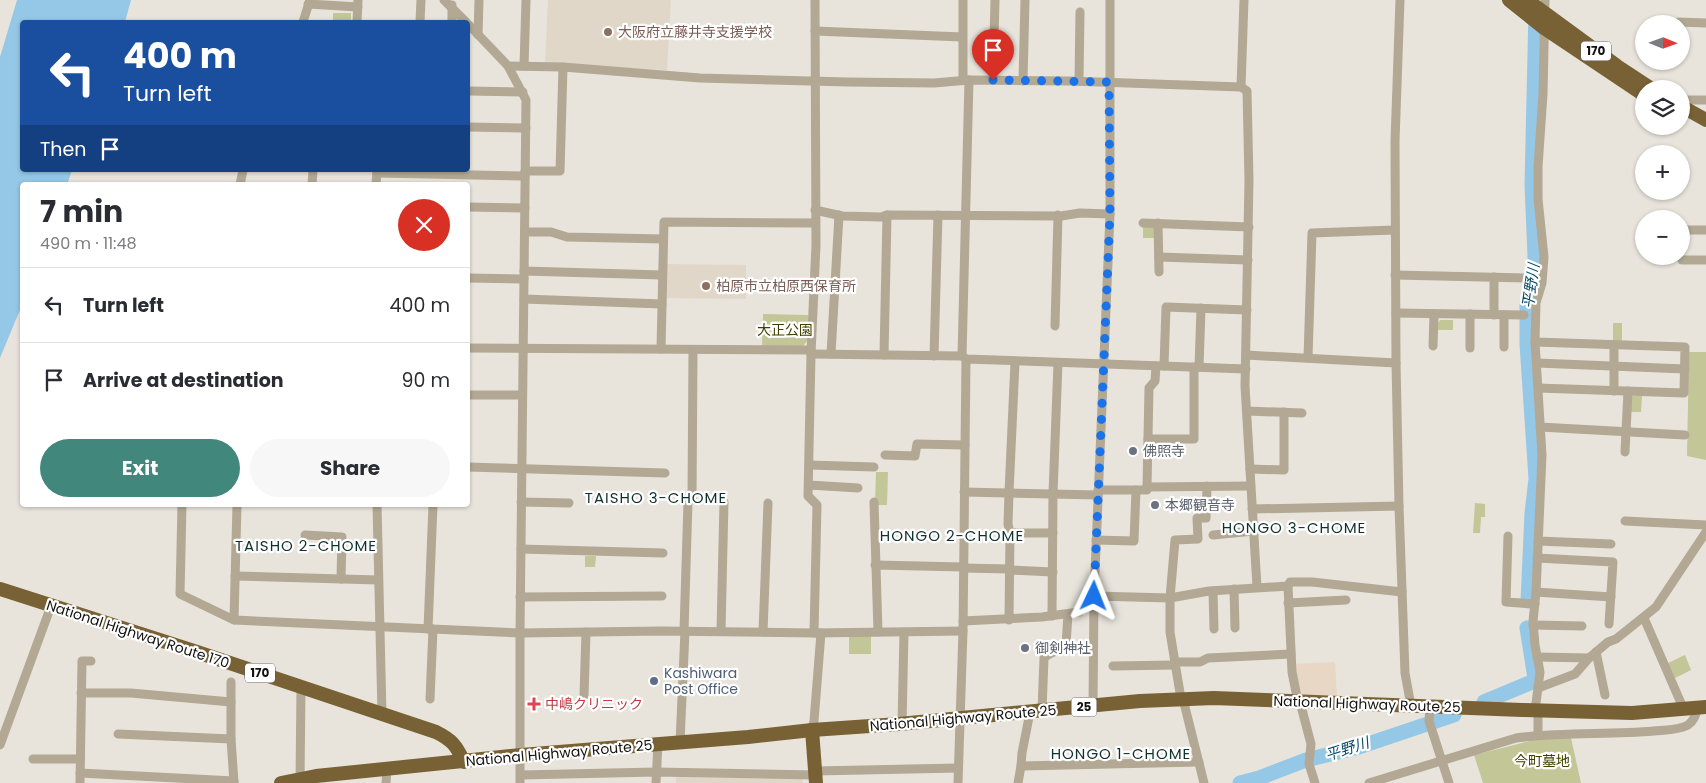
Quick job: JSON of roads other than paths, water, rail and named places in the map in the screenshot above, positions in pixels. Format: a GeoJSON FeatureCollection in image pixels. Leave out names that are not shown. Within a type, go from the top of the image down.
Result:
{"type":"FeatureCollection","features":[{"type":"Feature","properties":{"kind":"highway","name":"170"},"geometry":{"type":"LineString","coordinates":[[1509,0],[1539,13],[1638,80]]}},
{"type":"Feature","properties":{"kind":"highway","name":"170"},"geometry":{"type":"LineString","coordinates":[[1539,13],[1635,88]]}},
{"type":"Feature","properties":{"kind":"highway"},"geometry":{"type":"LineString","coordinates":[[1690,111],[1706,120]]}},
{"type":"Feature","properties":{"kind":"highway"},"geometry":{"type":"LineString","coordinates":[[1690,122],[1706,130]]}},
{"type":"Feature","properties":{"kind":"highway","name":"National Highway Route 170"},"geometry":{"type":"LineString","coordinates":[[0,589],[301,686],[450,739],[464,762]]}},
{"type":"Feature","properties":{"kind":"highway","name":"National Highway Route 25"},"geometry":{"type":"LineString","coordinates":[[282,783],[300,781],[316,776],[387,776],[521,754],[748,737],[1182,699],[1214,698],[1632,713],[1696,708]]}},
{"type":"Feature","properties":{"kind":"highway"},"geometry":{"type":"LineString","coordinates":[[812,730],[816,776]]}},
{"type":"Feature","properties":{"kind":"street"},"geometry":{"type":"LineString","coordinates":[[420,20],[421,0]]}},
{"type":"Feature","properties":{"kind":"street"},"geometry":{"type":"LineString","coordinates":[[444,0],[453,4],[465,20]]}},
{"type":"Feature","properties":{"kind":"street"},"geometry":{"type":"LineString","coordinates":[[478,34],[480,0]]}},
{"type":"Feature","properties":{"kind":"street"},"geometry":{"type":"LineString","coordinates":[[524,66],[526,0]]}},
{"type":"Feature","properties":{"kind":"street"},"geometry":{"type":"LineString","coordinates":[[812,730],[817,633],[817,504],[808,496],[811,352],[815,285],[815,0]]}},
{"type":"Feature","properties":{"kind":"street"},"geometry":{"type":"LineString","coordinates":[[958,783],[963,631],[965,445],[966,80],[962,37],[963,0]]}},
{"type":"Feature","properties":{"kind":"street"},"geometry":{"type":"LineString","coordinates":[[993,80],[995,0]]}},
{"type":"Feature","properties":{"kind":"street"},"geometry":{"type":"LineString","coordinates":[[1023,80],[1025,0]]}},
{"type":"Feature","properties":{"kind":"street"},"geometry":{"type":"LineString","coordinates":[[1093,706],[1094,596],[1110,214],[1110,0]]}},
{"type":"Feature","properties":{"kind":"street"},"geometry":{"type":"LineString","coordinates":[[1241,88],[1244,0]]}},
{"type":"Feature","properties":{"kind":"street"},"geometry":{"type":"LineString","coordinates":[[1400,0],[1394,230],[1396,363],[1405,673],[1411,706]]}},
{"type":"Feature","properties":{"kind":"street"},"geometry":{"type":"LineString","coordinates":[[304,20],[309,2],[358,3],[357,20]]}},
{"type":"Feature","properties":{"kind":"street"},"geometry":{"type":"LineString","coordinates":[[452,20],[453,4]]}},
{"type":"Feature","properties":{"kind":"street"},"geometry":{"type":"LineString","coordinates":[[1080,12],[1080,81]]}},
{"type":"Feature","properties":{"kind":"street"},"geometry":{"type":"LineString","coordinates":[[1538,735],[1537,711],[1540,672],[1533,625],[1542,455],[1535,342],[1536,304],[1542,283],[1544,257],[1538,199],[1538,167],[1543,94],[1539,13]]}},
{"type":"Feature","properties":{"kind":"street"},"geometry":{"type":"LineString","coordinates":[[1690,22],[1706,23]]}},
{"type":"Feature","properties":{"kind":"street"},"geometry":{"type":"LineString","coordinates":[[470,26],[508,66],[526,100],[520,597],[520,779],[656,772],[816,776],[958,768]]}},
{"type":"Feature","properties":{"kind":"street"},"geometry":{"type":"LineString","coordinates":[[815,31],[962,37]]}},
{"type":"Feature","properties":{"kind":"street"},"geometry":{"type":"LineString","coordinates":[[508,66],[563,66],[700,78],[815,82],[1080,81],[1241,88],[1247,91],[1248,260],[1246,369],[1250,486],[1257,587]]}},
{"type":"Feature","properties":{"kind":"street"},"geometry":{"type":"LineString","coordinates":[[426,172],[525,174],[560,170],[563,66]]}},
{"type":"Feature","properties":{"kind":"street"},"geometry":{"type":"LineString","coordinates":[[470,91],[523,92]]}},
{"type":"Feature","properties":{"kind":"street"},"geometry":{"type":"LineString","coordinates":[[1690,100],[1706,100]]}},
{"type":"Feature","properties":{"kind":"street"},"geometry":{"type":"LineString","coordinates":[[470,127],[526,128]]}},
{"type":"Feature","properties":{"kind":"street"},"geometry":{"type":"LineString","coordinates":[[470,207],[525,208]]}},
{"type":"Feature","properties":{"kind":"street"},"geometry":{"type":"LineString","coordinates":[[815,210],[838,215],[881,217],[887,215],[1058,216],[1080,213],[1110,214]]}},
{"type":"Feature","properties":{"kind":"street"},"geometry":{"type":"LineString","coordinates":[[831,354],[838,215]]}},
{"type":"Feature","properties":{"kind":"street"},"geometry":{"type":"LineString","coordinates":[[884,355],[887,215]]}},
{"type":"Feature","properties":{"kind":"street"},"geometry":{"type":"LineString","coordinates":[[934,356],[938,215]]}},
{"type":"Feature","properties":{"kind":"street"},"geometry":{"type":"LineString","coordinates":[[1055,326],[1058,216]]}},
{"type":"Feature","properties":{"kind":"street"},"geometry":{"type":"LineString","coordinates":[[661,349],[664,222],[815,223]]}},
{"type":"Feature","properties":{"kind":"street"},"geometry":{"type":"LineString","coordinates":[[1143,223],[1248,227]]}},
{"type":"Feature","properties":{"kind":"street"},"geometry":{"type":"LineString","coordinates":[[1158,223],[1159,272]]}},
{"type":"Feature","properties":{"kind":"street"},"geometry":{"type":"LineString","coordinates":[[1308,358],[1312,233],[1394,230]]}},
{"type":"Feature","properties":{"kind":"street"},"geometry":{"type":"LineString","coordinates":[[1690,230],[1706,230]]}},
{"type":"Feature","properties":{"kind":"street"},"geometry":{"type":"LineString","coordinates":[[525,232],[550,232],[567,237],[663,239]]}},
{"type":"Feature","properties":{"kind":"street"},"geometry":{"type":"LineString","coordinates":[[1159,257],[1248,260]]}},
{"type":"Feature","properties":{"kind":"street"},"geometry":{"type":"LineString","coordinates":[[1690,260],[1706,260]]}},
{"type":"Feature","properties":{"kind":"street"},"geometry":{"type":"LineString","coordinates":[[470,278],[524,275],[662,275]]}},
{"type":"Feature","properties":{"kind":"street"},"geometry":{"type":"LineString","coordinates":[[1395,276],[1529,278]]}},
{"type":"Feature","properties":{"kind":"street"},"geometry":{"type":"LineString","coordinates":[[1494,278],[1504,347]]}},
{"type":"Feature","properties":{"kind":"street"},"geometry":{"type":"LineString","coordinates":[[524,299],[662,304]]}},
{"type":"Feature","properties":{"kind":"street"},"geometry":{"type":"LineString","coordinates":[[964,492],[1053,494],[1147,490],[1149,388],[1155,381],[1160,366],[1166,307],[1247,310]]}},
{"type":"Feature","properties":{"kind":"street"},"geometry":{"type":"LineString","coordinates":[[1148,438],[1194,439],[1196,367],[1201,308]]}},
{"type":"Feature","properties":{"kind":"street"},"geometry":{"type":"LineString","coordinates":[[1396,313],[1524,315]]}},
{"type":"Feature","properties":{"kind":"street"},"geometry":{"type":"LineString","coordinates":[[1433,346],[1434,314]]}},
{"type":"Feature","properties":{"kind":"street"},"geometry":{"type":"LineString","coordinates":[[1470,314],[1470,348]]}},
{"type":"Feature","properties":{"kind":"street"},"geometry":{"type":"LineString","coordinates":[[1535,342],[1685,347],[1684,393],[1538,388]]}},
{"type":"Feature","properties":{"kind":"street"},"geometry":{"type":"LineString","coordinates":[[1614,344],[1614,391]]}},
{"type":"Feature","properties":{"kind":"street"},"geometry":{"type":"LineString","coordinates":[[470,348],[811,352],[934,356],[1015,362],[1246,369]]}},
{"type":"Feature","properties":{"kind":"street"},"geometry":{"type":"LineString","coordinates":[[680,742],[690,501],[693,350]]}},
{"type":"Feature","properties":{"kind":"street"},"geometry":{"type":"LineString","coordinates":[[1246,355],[1396,363]]}},
{"type":"Feature","properties":{"kind":"street"},"geometry":{"type":"LineString","coordinates":[[1009,620],[1010,533],[1008,524],[1015,362]]}},
{"type":"Feature","properties":{"kind":"street"},"geometry":{"type":"LineString","coordinates":[[1052,616],[1053,494],[1058,363]]}},
{"type":"Feature","properties":{"kind":"street"},"geometry":{"type":"LineString","coordinates":[[1537,364],[1685,369]]}},
{"type":"Feature","properties":{"kind":"street"},"geometry":{"type":"LineString","coordinates":[[1626,452],[1628,391]]}},
{"type":"Feature","properties":{"kind":"street"},"geometry":{"type":"LineString","coordinates":[[470,395],[522,395]]}},
{"type":"Feature","properties":{"kind":"street"},"geometry":{"type":"LineString","coordinates":[[1247,411],[1302,413]]}},
{"type":"Feature","properties":{"kind":"street"},"geometry":{"type":"LineString","coordinates":[[1250,469],[1284,470],[1284,412]]}},
{"type":"Feature","properties":{"kind":"street"},"geometry":{"type":"LineString","coordinates":[[1540,427],[1685,435]]}},
{"type":"Feature","properties":{"kind":"street"},"geometry":{"type":"LineString","coordinates":[[885,455],[915,456],[917,444],[965,445]]}},
{"type":"Feature","properties":{"kind":"street"},"geometry":{"type":"LineString","coordinates":[[809,465],[874,466]]}},
{"type":"Feature","properties":{"kind":"street"},"geometry":{"type":"LineString","coordinates":[[470,467],[665,473]]}},
{"type":"Feature","properties":{"kind":"street"},"geometry":{"type":"LineString","coordinates":[[809,486],[858,488]]}},
{"type":"Feature","properties":{"kind":"street"},"geometry":{"type":"LineString","coordinates":[[1204,783],[1175,664],[1170,632],[1170,598],[1175,540],[1198,539],[1197,518],[1206,518],[1207,486]]}},
{"type":"Feature","properties":{"kind":"street"},"geometry":{"type":"LineString","coordinates":[[1147,487],[1250,486]]}},
{"type":"Feature","properties":{"kind":"street"},"geometry":{"type":"LineString","coordinates":[[1096,540],[1134,541],[1136,490]]}},
{"type":"Feature","properties":{"kind":"street"},"geometry":{"type":"LineString","coordinates":[[521,502],[569,503]]}},
{"type":"Feature","properties":{"kind":"street"},"geometry":{"type":"LineString","coordinates":[[720,631],[724,502]]}},
{"type":"Feature","properties":{"kind":"street"},"geometry":{"type":"LineString","coordinates":[[874,502],[878,632]]}},
{"type":"Feature","properties":{"kind":"street"},"geometry":{"type":"LineString","coordinates":[[763,632],[768,503]]}},
{"type":"Feature","properties":{"kind":"street"},"geometry":{"type":"LineString","coordinates":[[1252,509],[1399,506]]}},
{"type":"Feature","properties":{"kind":"street"},"geometry":{"type":"LineString","coordinates":[[182,507],[180,594],[234,620],[520,633],[963,631]]}},
{"type":"Feature","properties":{"kind":"street"},"geometry":{"type":"LineString","coordinates":[[234,620],[237,507]]}},
{"type":"Feature","properties":{"kind":"street"},"geometry":{"type":"LineString","coordinates":[[377,507],[382,714]]}},
{"type":"Feature","properties":{"kind":"street"},"geometry":{"type":"LineString","coordinates":[[430,699],[433,507]]}},
{"type":"Feature","properties":{"kind":"street"},"geometry":{"type":"LineString","coordinates":[[1625,521],[1706,525]]}},
{"type":"Feature","properties":{"kind":"street"},"geometry":{"type":"LineString","coordinates":[[1213,535],[1254,531]]}},
{"type":"Feature","properties":{"kind":"street"},"geometry":{"type":"LineString","coordinates":[[1538,688],[1576,674],[1608,642],[1616,639],[1656,607],[1706,532]]}},
{"type":"Feature","properties":{"kind":"street"},"geometry":{"type":"LineString","coordinates":[[1010,533],[1053,534]]}},
{"type":"Feature","properties":{"kind":"street"},"geometry":{"type":"LineString","coordinates":[[305,536],[342,537],[341,579]]}},
{"type":"Feature","properties":{"kind":"street"},"geometry":{"type":"LineString","coordinates":[[1508,536],[1506,602],[1535,604]]}},
{"type":"Feature","properties":{"kind":"street"},"geometry":{"type":"LineString","coordinates":[[1538,541],[1611,544]]}},
{"type":"Feature","properties":{"kind":"street"},"geometry":{"type":"LineString","coordinates":[[521,549],[663,553]]}},
{"type":"Feature","properties":{"kind":"street"},"geometry":{"type":"LineString","coordinates":[[1537,558],[1613,562],[1609,624]]}},
{"type":"Feature","properties":{"kind":"street"},"geometry":{"type":"LineString","coordinates":[[875,565],[1053,572]]}},
{"type":"Feature","properties":{"kind":"street"},"geometry":{"type":"LineString","coordinates":[[235,576],[378,580]]}},
{"type":"Feature","properties":{"kind":"street"},"geometry":{"type":"LineString","coordinates":[[1314,783],[1310,758],[1311,744],[1292,672],[1288,586],[1290,582],[1402,592]]}},
{"type":"Feature","properties":{"kind":"street"},"geometry":{"type":"LineString","coordinates":[[1325,584],[1326,601]]}},
{"type":"Feature","properties":{"kind":"street"},"geometry":{"type":"LineString","coordinates":[[963,620],[1009,620],[1079,612],[1094,596],[1170,598],[1213,591],[1288,586]]}},
{"type":"Feature","properties":{"kind":"street"},"geometry":{"type":"LineString","coordinates":[[1234,589],[1235,628]]}},
{"type":"Feature","properties":{"kind":"street"},"geometry":{"type":"LineString","coordinates":[[1213,591],[1214,629]]}},
{"type":"Feature","properties":{"kind":"street"},"geometry":{"type":"LineString","coordinates":[[1536,592],[1611,597]]}},
{"type":"Feature","properties":{"kind":"street"},"geometry":{"type":"LineString","coordinates":[[520,597],[662,596]]}},
{"type":"Feature","properties":{"kind":"street"},"geometry":{"type":"LineString","coordinates":[[1288,603],[1346,600]]}},
{"type":"Feature","properties":{"kind":"street"},"geometry":{"type":"LineString","coordinates":[[0,745],[47,604]]}},
{"type":"Feature","properties":{"kind":"street"},"geometry":{"type":"LineString","coordinates":[[1018,783],[1022,766],[1022,753],[1036,711],[1044,658],[1050,652],[1066,646],[1068,614]]}},
{"type":"Feature","properties":{"kind":"street"},"geometry":{"type":"LineString","coordinates":[[1373,782],[1516,738],[1538,735],[1635,732],[1670,729],[1688,725],[1693,719],[1696,708],[1644,618]]}},
{"type":"Feature","properties":{"kind":"street"},"geometry":{"type":"LineString","coordinates":[[1533,625],[1582,626]]}},
{"type":"Feature","properties":{"kind":"street"},"geometry":{"type":"LineString","coordinates":[[584,696],[586,632]]}},
{"type":"Feature","properties":{"kind":"street"},"geometry":{"type":"LineString","coordinates":[[902,724],[904,632]]}},
{"type":"Feature","properties":{"kind":"street"},"geometry":{"type":"LineString","coordinates":[[1113,666],[1175,664],[1200,662],[1208,658],[1291,654]]}},
{"type":"Feature","properties":{"kind":"street"},"geometry":{"type":"LineString","coordinates":[[1537,657],[1593,655]]}},
{"type":"Feature","properties":{"kind":"street"},"geometry":{"type":"LineString","coordinates":[[1593,655],[1605,695]]}},
{"type":"Feature","properties":{"kind":"street"},"geometry":{"type":"LineString","coordinates":[[80,783],[82,661],[91,661]]}},
{"type":"Feature","properties":{"kind":"street"},"geometry":{"type":"LineString","coordinates":[[80,773],[234,782],[231,739],[231,682]]}},
{"type":"Feature","properties":{"kind":"street"},"geometry":{"type":"LineString","coordinates":[[300,781],[301,686]]}},
{"type":"Feature","properties":{"kind":"street"},"geometry":{"type":"LineString","coordinates":[[81,693],[131,693],[231,702]]}},
{"type":"Feature","properties":{"kind":"street"},"geometry":{"type":"LineString","coordinates":[[1430,707],[1430,724],[1449,783]]}},
{"type":"Feature","properties":{"kind":"street"},"geometry":{"type":"LineString","coordinates":[[118,734],[231,739]]}},
{"type":"Feature","properties":{"kind":"street"},"geometry":{"type":"LineString","coordinates":[[656,783],[658,743]]}},
{"type":"Feature","properties":{"kind":"street"},"geometry":{"type":"LineString","coordinates":[[33,759],[80,760]]}},
{"type":"Feature","properties":{"kind":"street"},"geometry":{"type":"LineString","coordinates":[[1022,766],[1199,762]]}},
{"type":"Feature","properties":{"kind":"water"},"geometry":{"type":"Polygon","coordinates":[[[17,0],[131,0],[126,20],[20,20],[20,172],[71,172],[68,182],[20,182],[20,310],[0,358],[0,57],[17,0]]]}},
{"type":"Feature","properties":{"kind":"waterway","name":"平野川"},"geometry":{"type":"LineString","coordinates":[[1528,601],[1532,513],[1536,479],[1527,344],[1527,304],[1534,280],[1535,256],[1532,185],[1536,10]]}},
{"type":"Feature","properties":{"kind":"waterway","name":"平野川"},"geometry":{"type":"LineString","coordinates":[[1484,702],[1532,682],[1535,678],[1527,628]]}},
{"type":"Feature","properties":{"kind":"waterway","name":"平野川"},"geometry":{"type":"LineString","coordinates":[[1240,783],[1259,778],[1306,760],[1359,747],[1454,715]]}},
{"type":"Feature","properties":{"kind":"place","name":"大阪府立藤井寺支援学校"},"geometry":{"type":"Point","coordinates":[608,32]}},
{"type":"Feature","properties":{"kind":"place","name":"柏原市立柏原西保育所"},"geometry":{"type":"Point","coordinates":[706,286]}},
{"type":"Feature","properties":{"kind":"place","name":"佛照寺"},"geometry":{"type":"Point","coordinates":[1133,451]}},
{"type":"Feature","properties":{"kind":"place","name":"本郷観音寺"},"geometry":{"type":"Point","coordinates":[1155,505]}},
{"type":"Feature","properties":{"kind":"place","name":"御剣神社"},"geometry":{"type":"Point","coordinates":[1025,648]}},
{"type":"Feature","properties":{"kind":"place","name":"Kashiwara Post Office"},"geometry":{"type":"Point","coordinates":[654,681]}},
{"type":"Feature","properties":{"kind":"place","name":"中嶋クリニック"},"geometry":{"type":"Point","coordinates":[534,704]}},
{"type":"Feature","properties":{"kind":"district","name":"TAISHO 3-CHOME"},"geometry":{"type":"Point","coordinates":[656,498]}},
{"type":"Feature","properties":{"kind":"district","name":"HONGO 3-CHOME"},"geometry":{"type":"Point","coordinates":[1294,528]}},
{"type":"Feature","properties":{"kind":"district","name":"HONGO 2-CHOME"},"geometry":{"type":"Point","coordinates":[952,536]}},
{"type":"Feature","properties":{"kind":"district","name":"TAISHO 2-CHOME"},"geometry":{"type":"Point","coordinates":[306,546]}},
{"type":"Feature","properties":{"kind":"district","name":"HONGO 1-CHOME"},"geometry":{"type":"Point","coordinates":[1121,754]}},
{"type":"Feature","properties":{"kind":"park label","name":"大正公園"},"geometry":{"type":"Point","coordinates":[785,330]}},
{"type":"Feature","properties":{"kind":"park label","name":"今町墓地"},"geometry":{"type":"Point","coordinates":[1542,761]}}]}
